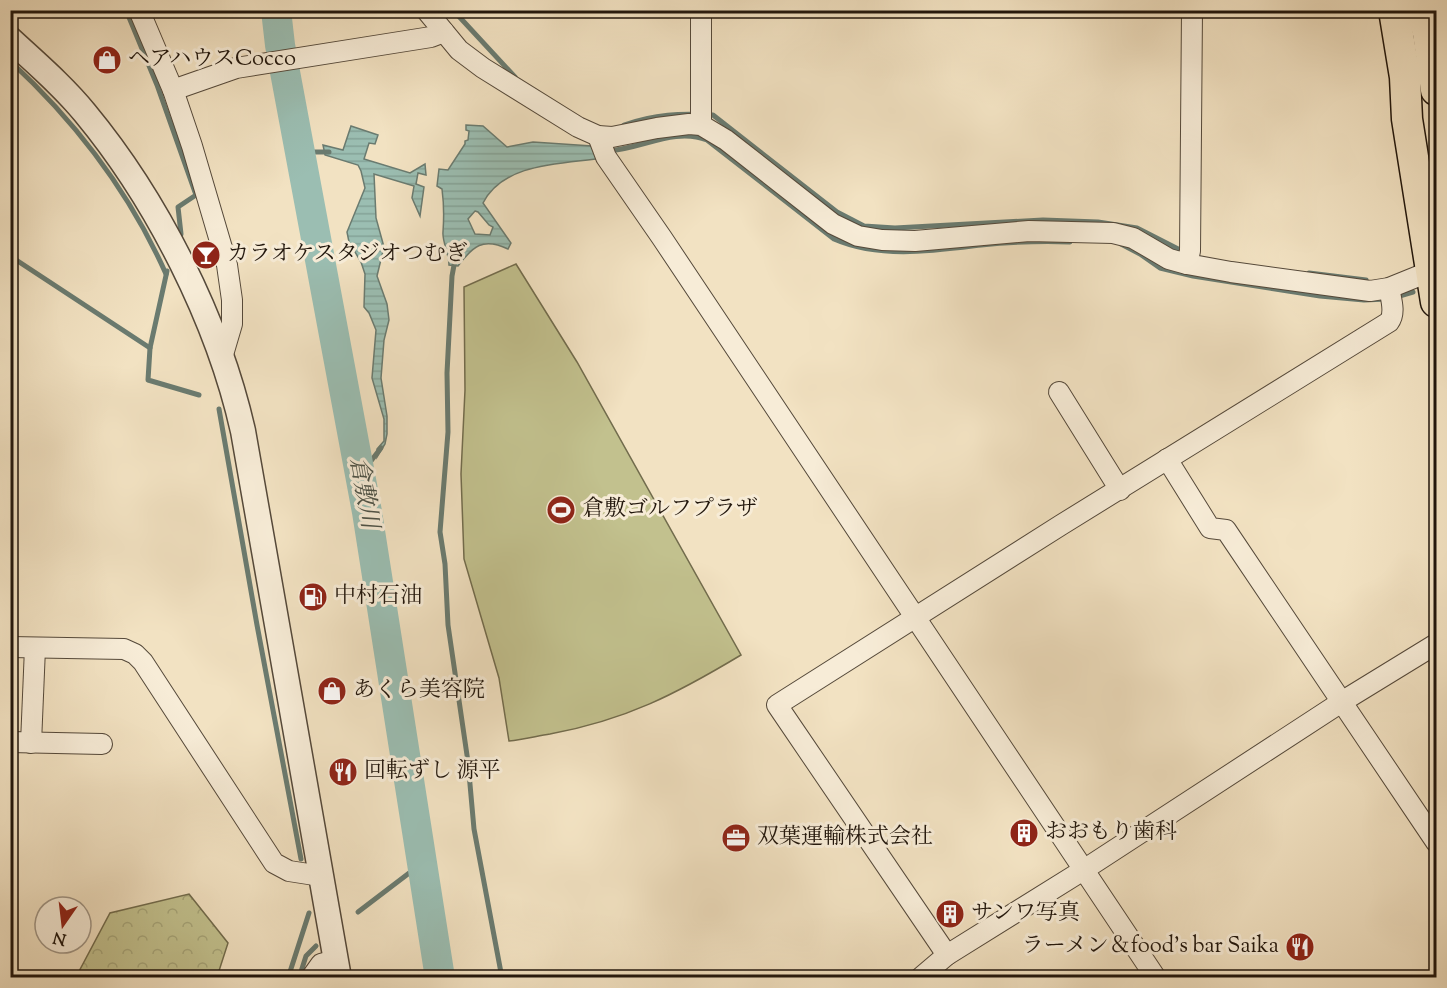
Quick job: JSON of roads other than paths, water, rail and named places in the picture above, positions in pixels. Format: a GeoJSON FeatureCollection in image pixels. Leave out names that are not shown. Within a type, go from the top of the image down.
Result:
{"type":"FeatureCollection","features":[{"type":"Feature","properties":{"kind":"main road"},"geometry":{"type":"LineString","coordinates":[[1394,10],[1405,77],[1407,119],[1434,270],[1437,302]]}},
{"type":"Feature","properties":{"kind":"main road"},"geometry":{"type":"LineString","coordinates":[[1422,10],[1437,90]]}},
{"type":"Feature","properties":{"kind":"street"},"geometry":{"type":"LineString","coordinates":[[140,10],[173,90],[192,146],[226,265],[232,300],[232,324],[222,357]]}},
{"type":"Feature","properties":{"kind":"street"},"geometry":{"type":"LineString","coordinates":[[426,10],[459,50],[483,68],[578,127],[602,148],[1005,754],[1085,868],[1156,978]]}},
{"type":"Feature","properties":{"kind":"street"},"geometry":{"type":"LineString","coordinates":[[701,10],[701,117],[726,140],[849,234],[882,240],[915,241],[1040,231],[1113,233],[1133,238],[1169,259],[1188,258],[1231,273],[1390,295],[1434,270]]}},
{"type":"Feature","properties":{"kind":"street"},"geometry":{"type":"LineString","coordinates":[[1188,258],[1192,10]]}},
{"type":"Feature","properties":{"kind":"street"},"geometry":{"type":"LineString","coordinates":[[173,90],[236,68],[431,37],[444,32]]}},
{"type":"Feature","properties":{"kind":"street"},"geometry":{"type":"LineString","coordinates":[[10,39],[85,113],[150,204],[207,319],[234,392],[243,431],[337,969],[321,964],[311,978]]}},
{"type":"Feature","properties":{"kind":"street"},"geometry":{"type":"LineString","coordinates":[[602,148],[612,137],[689,124],[701,117]]}},
{"type":"Feature","properties":{"kind":"street"},"geometry":{"type":"LineString","coordinates":[[947,955],[777,705],[1061,525],[1389,322],[1392,318],[1390,295]]}},
{"type":"Feature","properties":{"kind":"street"},"geometry":{"type":"LineString","coordinates":[[1059,392],[1120,490]]}},
{"type":"Feature","properties":{"kind":"street"},"geometry":{"type":"LineString","coordinates":[[1167,459],[1210,528],[1226,530],[1437,842]]}},
{"type":"Feature","properties":{"kind":"street"},"geometry":{"type":"LineString","coordinates":[[920,978],[947,955],[1343,701],[1437,644]]}},
{"type":"Feature","properties":{"kind":"street"},"geometry":{"type":"LineString","coordinates":[[10,647],[124,649],[135,654],[143,662],[274,863],[289,871],[321,876]]}},
{"type":"Feature","properties":{"kind":"street"},"geometry":{"type":"LineString","coordinates":[[31,743],[35,648]]}},
{"type":"Feature","properties":{"kind":"street"},"geometry":{"type":"LineString","coordinates":[[10,742],[102,744]]}},
{"type":"Feature","properties":{"kind":"water"},"geometry":{"type":"Polygon","coordinates":[[[466,125],[483,126],[507,147],[533,142],[592,146],[603,158],[536,167],[505,180],[483,203],[511,243],[508,249],[499,245],[485,244],[469,253],[458,266],[449,265],[443,236],[442,189],[437,186],[439,169],[448,170],[465,141],[468,140],[469,131],[466,130],[466,125]],[[475,211],[468,219],[475,234],[490,235],[493,227],[475,211]]]}},
{"type":"Feature","properties":{"kind":"water"},"geometry":{"type":"Polygon","coordinates":[[[351,126],[378,135],[375,144],[369,143],[364,159],[410,173],[425,164],[426,175],[418,173],[416,184],[424,187],[420,216],[412,198],[414,186],[374,174],[376,218],[384,247],[377,276],[387,304],[389,320],[384,340],[381,378],[387,416],[387,434],[385,444],[377,457],[377,449],[384,441],[384,419],[372,378],[376,330],[364,307],[365,274],[349,242],[347,232],[365,188],[358,165],[325,155],[323,145],[343,150],[351,126]]]}},
{"type":"Feature","properties":{"kind":"waterway"},"geometry":{"type":"LineString","coordinates":[[126,10],[157,85],[196,195],[178,207],[181,234]]}},
{"type":"Feature","properties":{"kind":"waterway","name":"倉敷川"},"geometry":{"type":"LineString","coordinates":[[276,10],[280,45],[367,512],[440,978]]}},
{"type":"Feature","properties":{"kind":"waterway"},"geometry":{"type":"LineString","coordinates":[[453,10],[515,77]]}},
{"type":"Feature","properties":{"kind":"waterway"},"geometry":{"type":"LineString","coordinates":[[10,61],[57,108],[99,160],[136,215],[166,274]]}},
{"type":"Feature","properties":{"kind":"waterway"},"geometry":{"type":"LineString","coordinates":[[624,125],[668,115],[713,115],[837,212],[864,226],[895,228],[1043,220],[1098,222],[1137,228],[1184,252]]}},
{"type":"Feature","properties":{"kind":"waterway"},"geometry":{"type":"LineString","coordinates":[[608,151],[670,137],[683,136],[707,140],[834,239],[870,249],[907,252],[1003,243],[1070,242]]}},
{"type":"Feature","properties":{"kind":"waterway"},"geometry":{"type":"LineString","coordinates":[[300,152],[329,152]]}},
{"type":"Feature","properties":{"kind":"waterway"},"geometry":{"type":"LineString","coordinates":[[1121,244],[1160,268],[1193,276],[1320,296],[1364,300],[1387,299]]}},
{"type":"Feature","properties":{"kind":"waterway"},"geometry":{"type":"LineString","coordinates":[[10,256],[150,348]]}},
{"type":"Feature","properties":{"kind":"waterway"},"geometry":{"type":"LineString","coordinates":[[455,260],[452,276],[447,373],[448,432],[440,532],[445,564],[448,625],[468,762],[474,829],[502,978]]}},
{"type":"Feature","properties":{"kind":"waterway"},"geometry":{"type":"LineString","coordinates":[[167,271],[150,348],[148,380],[199,395]]}},
{"type":"Feature","properties":{"kind":"waterway"},"geometry":{"type":"LineString","coordinates":[[1309,273],[1366,280]]}},
{"type":"Feature","properties":{"kind":"waterway"},"geometry":{"type":"LineString","coordinates":[[1396,297],[1413,292]]}},
{"type":"Feature","properties":{"kind":"waterway"},"geometry":{"type":"LineString","coordinates":[[219,409],[301,859]]}},
{"type":"Feature","properties":{"kind":"waterway"},"geometry":{"type":"LineString","coordinates":[[360,475],[381,448]]}},
{"type":"Feature","properties":{"kind":"waterway"},"geometry":{"type":"LineString","coordinates":[[358,912],[421,864]]}},
{"type":"Feature","properties":{"kind":"waterway"},"geometry":{"type":"LineString","coordinates":[[288,978],[309,913]]}},
{"type":"Feature","properties":{"kind":"waterway"},"geometry":{"type":"LineString","coordinates":[[299,978],[306,956],[316,946]]}},
{"type":"Feature","properties":{"kind":"place","name":"ヘアハウスCocco"},"geometry":{"type":"Point","coordinates":[107,60]}},
{"type":"Feature","properties":{"kind":"place","name":"カラオケスタジオつむぎ"},"geometry":{"type":"Point","coordinates":[206,255]}},
{"type":"Feature","properties":{"kind":"place","name":"倉敷ゴルフプラザ"},"geometry":{"type":"Point","coordinates":[561,510]}},
{"type":"Feature","properties":{"kind":"place","name":"中村石油"},"geometry":{"type":"Point","coordinates":[313,597]}},
{"type":"Feature","properties":{"kind":"place","name":"あくら美容院"},"geometry":{"type":"Point","coordinates":[332,691]}},
{"type":"Feature","properties":{"kind":"place","name":"回転ずし 源平"},"geometry":{"type":"Point","coordinates":[343,772]}},
{"type":"Feature","properties":{"kind":"place","name":"おおもり歯科"},"geometry":{"type":"Point","coordinates":[1024,833]}},
{"type":"Feature","properties":{"kind":"place","name":"双葉運輸株式会社"},"geometry":{"type":"Point","coordinates":[736,838]}},
{"type":"Feature","properties":{"kind":"place","name":"サンワ写真"},"geometry":{"type":"Point","coordinates":[950,914]}},
{"type":"Feature","properties":{"kind":"place","name":"ラーメン＆food’s bar Saika"},"geometry":{"type":"Point","coordinates":[1300,947]}}]}
